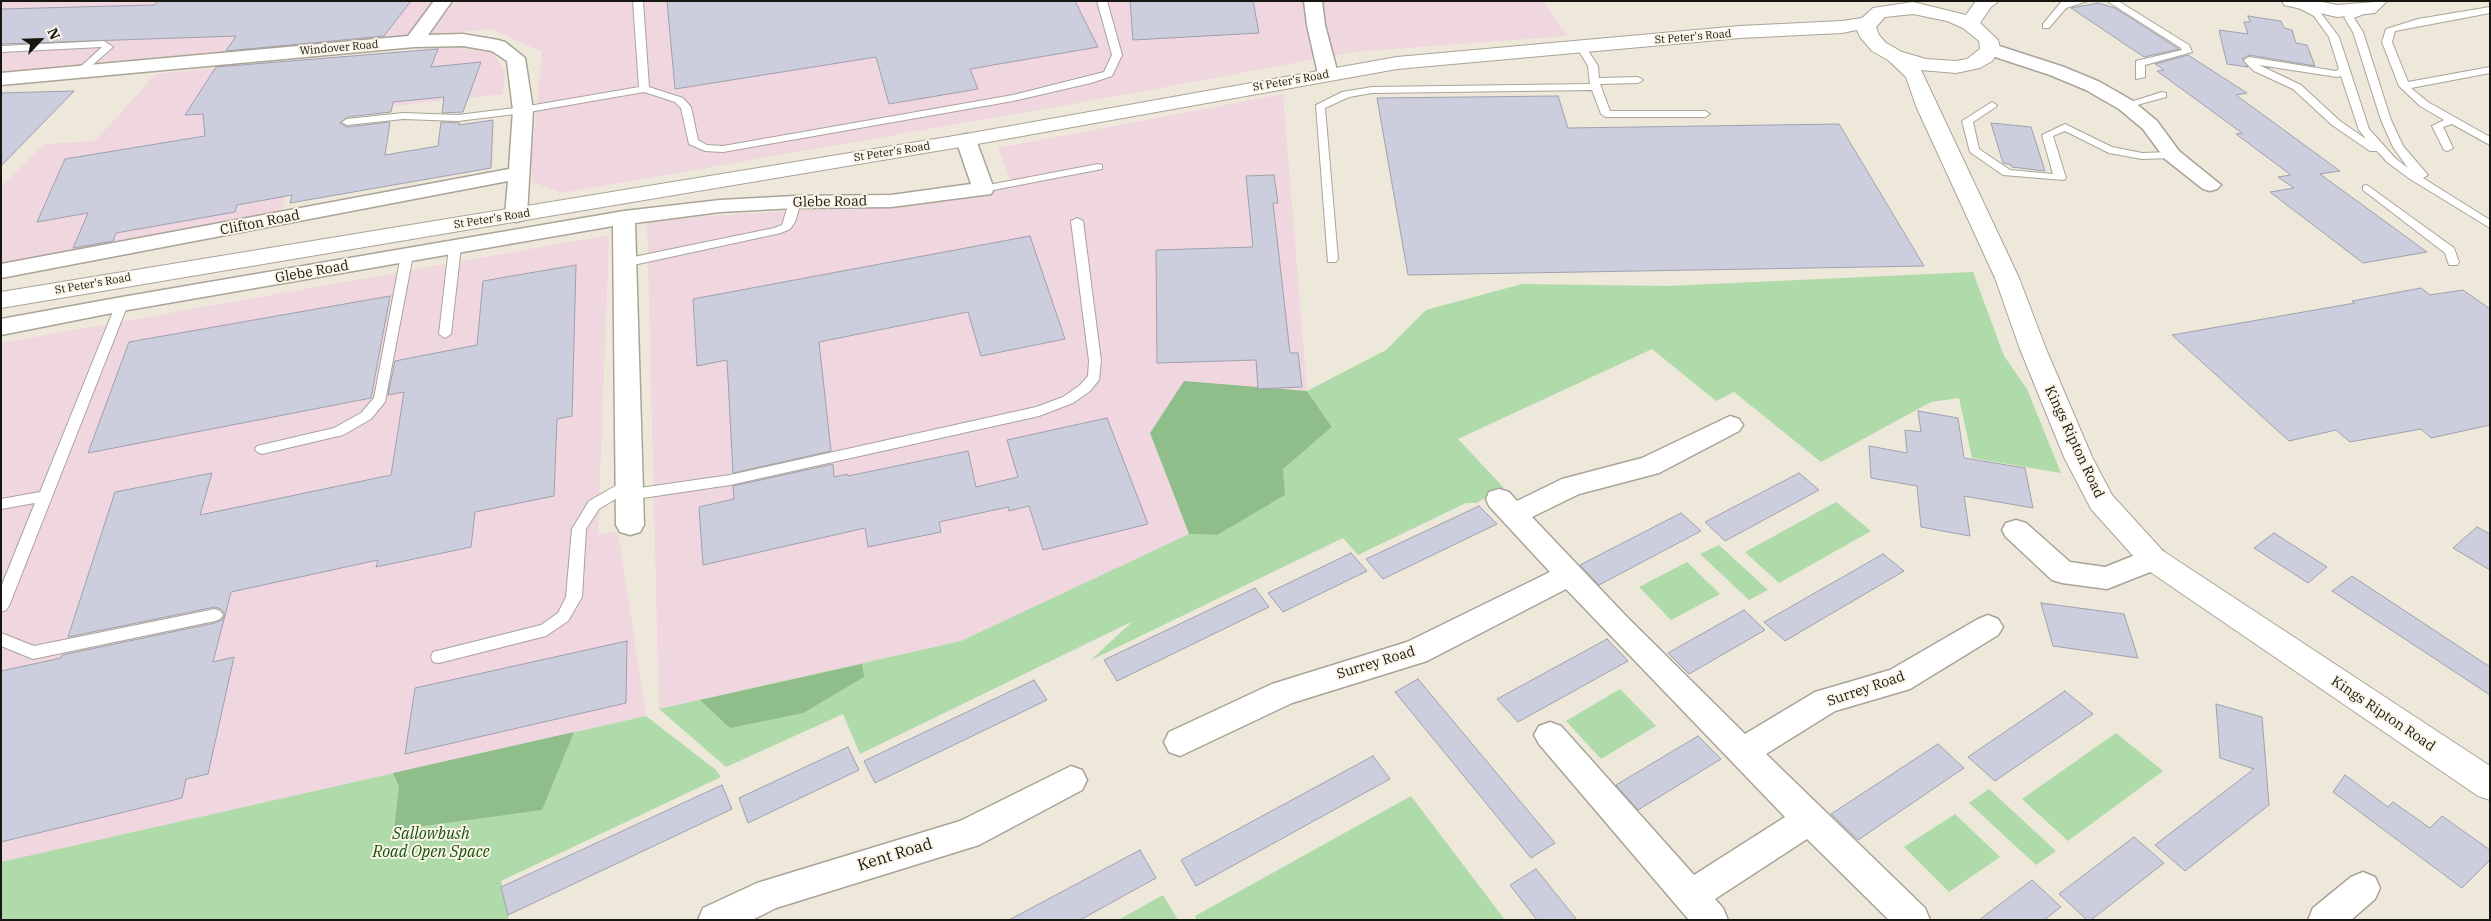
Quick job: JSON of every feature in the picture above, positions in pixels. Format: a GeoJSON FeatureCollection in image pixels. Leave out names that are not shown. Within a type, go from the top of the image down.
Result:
{"type":"FeatureCollection","features":[{"type":"Feature","properties":{"kind":"street"},"geometry":{"type":"LineString","coordinates":[[414,40],[443,1]]}},
{"type":"Feature","properties":{"kind":"street"},"geometry":{"type":"LineString","coordinates":[[1313,1],[1316,25],[1328,74]]}},
{"type":"Feature","properties":{"kind":"street"},"geometry":{"type":"LineString","coordinates":[[1786,31],[1842,27],[1868,22],[1880,12],[1951,1]]}},
{"type":"Feature","properties":{"kind":"street"},"geometry":{"type":"LineString","coordinates":[[1970,24],[1980,8],[1990,1]]}},
{"type":"Feature","properties":{"kind":"street"},"geometry":{"type":"LineString","coordinates":[[2295,3],[2337,11],[2373,5]]}},
{"type":"Feature","properties":{"kind":"street"},"geometry":{"type":"LineString","coordinates":[[1786,31],[1887,52],[1925,65],[1956,67],[1973,64],[1985,57],[1990,49],[1988,40],[1982,32],[1970,24],[1953,16],[1913,8]]}},
{"type":"Feature","properties":{"kind":"street","name":"Kings Ripton Road"},"geometry":{"type":"LineString","coordinates":[[1868,22],[1866,27],[1870,37],[1914,75],[1926,106],[2007,278],[2033,349],[2078,457],[2101,502],[2153,559],[2490,784]]}},
{"type":"Feature","properties":{"kind":"street","name":"St Peter's Road"},"geometry":{"type":"LineString","coordinates":[[1,300],[966,140],[1397,63],[1740,32],[1786,31]]}},
{"type":"Feature","properties":{"kind":"street","name":"Windover Road"},"geometry":{"type":"LineString","coordinates":[[1,79],[414,40],[463,40],[498,46],[516,58],[523,110],[516,215]]}},
{"type":"Feature","properties":{"kind":"street"},"geometry":{"type":"LineString","coordinates":[[1990,49],[2057,71],[2093,86],[2126,105],[2150,125],[2172,155],[2210,185]]}},
{"type":"Feature","properties":{"kind":"street"},"geometry":{"type":"LineString","coordinates":[[1926,106],[1956,67]]}},
{"type":"Feature","properties":{"kind":"street"},"geometry":{"type":"LineString","coordinates":[[966,140],[983,189]]}},
{"type":"Feature","properties":{"kind":"street","name":"Clifton Road"},"geometry":{"type":"LineString","coordinates":[[1,271],[519,173]]}},
{"type":"Feature","properties":{"kind":"street","name":"Glebe Road"},"geometry":{"type":"LineString","coordinates":[[1,327],[122,304],[624,218],[720,206],[794,202],[891,201],[983,189]]}},
{"type":"Feature","properties":{"kind":"street"},"geometry":{"type":"LineString","coordinates":[[624,218],[630,525]]}},
{"type":"Feature","properties":{"kind":"street"},"geometry":{"type":"LineString","coordinates":[[1730,425],[1650,466],[1571,486],[1506,506],[1569,575],[1809,819],[1913,920]]}},
{"type":"Feature","properties":{"kind":"street"},"geometry":{"type":"LineString","coordinates":[[2016,530],[2062,572],[2107,578],[2153,559]]}},
{"type":"Feature","properties":{"kind":"street","name":"Surrey Road"},"geometry":{"type":"LineString","coordinates":[[1180,742],[1283,693],[1416,652],[1569,575]]}},
{"type":"Feature","properties":{"kind":"street","name":"Surrey Road"},"geometry":{"type":"LineString","coordinates":[[1744,751],[1826,701],[1899,680],[1988,627]]}},
{"type":"Feature","properties":{"kind":"street"},"geometry":{"type":"LineString","coordinates":[[1550,735],[1701,908],[1809,819]]}},
{"type":"Feature","properties":{"kind":"street","name":"Kent Road"},"geometry":{"type":"LineString","coordinates":[[715,920],[769,894],[966,834],[1071,780]]}},
{"type":"Feature","properties":{"kind":"street"},"geometry":{"type":"LineString","coordinates":[[2325,920],[2363,888]]}},
{"type":"Feature","properties":{"kind":"lane"},"geometry":{"type":"LineString","coordinates":[[638,1],[644,89]]}},
{"type":"Feature","properties":{"kind":"lane"},"geometry":{"type":"LineString","coordinates":[[347,122],[402,116],[458,118],[523,110],[644,89],[679,100],[686,107],[693,142],[705,148],[723,149],[1013,98],[1091,80],[1108,74],[1117,55],[1102,1]]}},
{"type":"Feature","properties":{"kind":"lane"},"geometry":{"type":"LineString","coordinates":[[2046,26],[2066,4],[2084,1]]}},
{"type":"Feature","properties":{"kind":"lane"},"geometry":{"type":"LineString","coordinates":[[2111,1],[2186,47],[2187,52],[2140,63],[2140,76]]}},
{"type":"Feature","properties":{"kind":"lane"},"geometry":{"type":"LineString","coordinates":[[2295,3],[2317,14],[2334,37],[2364,130],[2391,160]]}},
{"type":"Feature","properties":{"kind":"lane"},"geometry":{"type":"LineString","coordinates":[[2373,5],[2349,17],[2358,32],[2386,120],[2398,147],[2415,169],[2490,220]]}},
{"type":"Feature","properties":{"kind":"lane"},"geometry":{"type":"LineString","coordinates":[[2490,10],[2418,22],[2391,29],[2387,42],[2404,86],[2424,104],[2490,142]]}},
{"type":"Feature","properties":{"kind":"lane"},"geometry":{"type":"LineString","coordinates":[[1,49],[104,44],[108,47],[81,72]]}},
{"type":"Feature","properties":{"kind":"lane"},"geometry":{"type":"LineString","coordinates":[[1581,46],[1593,66],[1595,84],[1606,114],[1705,114]]}},
{"type":"Feature","properties":{"kind":"lane"},"geometry":{"type":"LineString","coordinates":[[2345,70],[2337,74],[2249,60],[2258,69],[2297,88],[2336,123],[2414,177],[2490,225]]}},
{"type":"Feature","properties":{"kind":"lane"},"geometry":{"type":"LineString","coordinates":[[2404,86],[2490,70]]}},
{"type":"Feature","properties":{"kind":"lane"},"geometry":{"type":"LineString","coordinates":[[1332,259],[1320,108],[1346,94],[1372,90],[1595,84],[1638,80]]}},
{"type":"Feature","properties":{"kind":"lane"},"geometry":{"type":"LineString","coordinates":[[2126,105],[2162,95]]}},
{"type":"Feature","properties":{"kind":"lane"},"geometry":{"type":"LineString","coordinates":[[1992,105],[1967,122],[1974,150],[2007,172],[2060,178],[2048,135],[2065,127],[2110,150],[2142,156],[2172,155]]}},
{"type":"Feature","properties":{"kind":"lane"},"geometry":{"type":"LineString","coordinates":[[2448,148],[2437,126],[2452,121]]}},
{"type":"Feature","properties":{"kind":"lane"},"geometry":{"type":"LineString","coordinates":[[983,189],[1098,167]]}},
{"type":"Feature","properties":{"kind":"lane"},"geometry":{"type":"LineString","coordinates":[[2367,188],[2450,251],[2452,262]]}},
{"type":"Feature","properties":{"kind":"lane"},"geometry":{"type":"LineString","coordinates":[[624,263],[777,231],[786,227],[789,222],[794,202]]}},
{"type":"Feature","properties":{"kind":"lane"},"geometry":{"type":"LineString","coordinates":[[439,657],[546,630],[563,617],[574,597],[579,530],[594,505],[629,490],[730,480],[1039,411],[1068,400],[1085,388],[1094,377],[1095,361],[1077,222]]}},
{"type":"Feature","properties":{"kind":"lane"},"geometry":{"type":"LineString","coordinates":[[445,334],[455,247]]}},
{"type":"Feature","properties":{"kind":"lane"},"geometry":{"type":"LineString","coordinates":[[262,449],[338,432],[366,416],[380,399],[384,389],[407,255]]}},
{"type":"Feature","properties":{"kind":"lane"},"geometry":{"type":"LineString","coordinates":[[1,606],[122,304]]}},
{"type":"Feature","properties":{"kind":"lane"},"geometry":{"type":"LineString","coordinates":[[1,504],[45,496]]}},
{"type":"Feature","properties":{"kind":"lane"},"geometry":{"type":"LineString","coordinates":[[1,639],[33,653],[215,616]]}},
{"type":"Feature","properties":{"kind":"shaded area"},"geometry":{"type":"Polygon","coordinates":[[[1,1],[1542,1],[1568,36],[1352,52],[1118,96],[562,193],[533,182],[531,166],[542,52],[491,29],[1,76],[1,1]]]}},
{"type":"Feature","properties":{"kind":"shaded area"},"geometry":{"type":"Polygon","coordinates":[[[445,47],[492,52],[505,70],[503,94],[305,116],[281,214],[1,265],[1,187],[44,144],[95,141],[156,74],[445,47]]]}},
{"type":"Feature","properties":{"kind":"shaded area"},"geometry":{"type":"Polygon","coordinates":[[[1283,94],[1307,391],[1184,381],[1150,433],[1189,534],[961,641],[659,709],[647,220],[887,205],[1013,187],[998,148],[1283,94]]]}},
{"type":"Feature","properties":{"kind":"shaded area"},"geometry":{"type":"Polygon","coordinates":[[[609,235],[598,535],[618,531],[646,716],[1,862],[1,343],[609,235]]]}},
{"type":"Feature","properties":{"kind":"green space"},"geometry":{"type":"Polygon","coordinates":[[[1973,272],[2004,356],[2027,389],[2061,473],[1972,458],[1959,398],[1931,402],[1821,462],[1734,392],[1716,401],[1652,349],[1458,439],[1504,488],[1476,503],[1466,503],[1358,555],[1343,538],[1091,660],[1133,621],[860,754],[843,714],[726,767],[659,709],[961,641],[1189,534],[1217,535],[1283,469],[1332,427],[1307,391],[1386,350],[1426,310],[1522,284],[1668,286],[1973,272]]]}},
{"type":"Feature","properties":{"kind":"green space"},"geometry":{"type":"Polygon","coordinates":[[[1184,381],[1307,391],[1332,427],[1283,469],[1285,495],[1217,535],[1189,534],[1150,433],[1184,381]]]}},
{"type":"Feature","properties":{"kind":"green space"},"geometry":{"type":"Polygon","coordinates":[[[1836,502],[1871,531],[1779,583],[1745,552],[1836,502]]]}},
{"type":"Feature","properties":{"kind":"green space"},"geometry":{"type":"Polygon","coordinates":[[[1719,545],[1768,590],[1749,600],[1700,554],[1719,545]]]}},
{"type":"Feature","properties":{"kind":"green space"},"geometry":{"type":"Polygon","coordinates":[[[1687,562],[1720,594],[1671,620],[1639,587],[1687,562]]]}},
{"type":"Feature","properties":{"kind":"green space"},"geometry":{"type":"Polygon","coordinates":[[[862,664],[864,677],[803,713],[730,728],[700,700],[862,664]]]}},
{"type":"Feature","properties":{"kind":"green space"},"geometry":{"type":"Polygon","coordinates":[[[1620,689],[1656,726],[1601,759],[1566,721],[1620,689]]]}},
{"type":"Feature","properties":{"kind":"green space","name":"Sallowbush Road Open Space"},"geometry":{"type":"Polygon","coordinates":[[[646,716],[716,770],[721,777],[501,881],[509,920],[1,920],[1,862],[646,716]]]}},
{"type":"Feature","properties":{"kind":"green space"},"geometry":{"type":"Polygon","coordinates":[[[574,732],[542,810],[394,830],[399,786],[393,773],[574,732]]]}},
{"type":"Feature","properties":{"kind":"green space"},"geometry":{"type":"Polygon","coordinates":[[[2116,733],[2163,771],[2068,841],[2022,799],[2116,733]]]}},
{"type":"Feature","properties":{"kind":"green space"},"geometry":{"type":"Polygon","coordinates":[[[1989,789],[2056,851],[2036,865],[1969,803],[1989,789]]]}},
{"type":"Feature","properties":{"kind":"green space"},"geometry":{"type":"Polygon","coordinates":[[[1411,796],[1505,920],[1197,920],[1195,916],[1411,796]]]}},
{"type":"Feature","properties":{"kind":"green space"},"geometry":{"type":"Polygon","coordinates":[[[1955,814],[2000,857],[1949,892],[1904,847],[1955,814]]]}},
{"type":"Feature","properties":{"kind":"green space"},"geometry":{"type":"Polygon","coordinates":[[[1163,895],[1178,920],[1118,920],[1163,895]]]}},
{"type":"Feature","properties":{"kind":"building"},"geometry":{"type":"Polygon","coordinates":[[[158,1],[411,1],[384,36],[226,51],[236,36],[1,44],[1,9],[154,5],[158,1]]]}},
{"type":"Feature","properties":{"kind":"building"},"geometry":{"type":"Polygon","coordinates":[[[667,1],[1075,1],[1098,47],[970,69],[978,89],[889,104],[876,57],[675,89],[667,1]]]}},
{"type":"Feature","properties":{"kind":"building"},"geometry":{"type":"Polygon","coordinates":[[[1130,1],[1253,1],[1259,33],[1133,40],[1130,1]]]}},
{"type":"Feature","properties":{"kind":"building"},"geometry":{"type":"Polygon","coordinates":[[[2098,3],[2115,8],[2179,49],[2144,57],[2071,8],[2098,3]]]}},
{"type":"Feature","properties":{"kind":"building"},"geometry":{"type":"Polygon","coordinates":[[[2248,16],[2281,21],[2284,28],[2292,30],[2296,43],[2307,45],[2315,66],[2249,55],[2242,59],[2248,67],[2227,64],[2219,30],[2248,34],[2244,22],[2250,22],[2248,16]]]}},
{"type":"Feature","properties":{"kind":"building"},"geometry":{"type":"Polygon","coordinates":[[[438,49],[431,67],[481,62],[463,112],[442,113],[444,97],[393,102],[391,112],[347,117],[340,123],[347,127],[390,122],[385,155],[438,146],[441,122],[460,123],[459,125],[493,120],[491,168],[290,203],[292,195],[237,205],[235,212],[116,233],[113,241],[73,248],[88,213],[37,222],[65,159],[205,136],[203,114],[185,115],[216,67],[438,49]]]}},
{"type":"Feature","properties":{"kind":"building"},"geometry":{"type":"Polygon","coordinates":[[[2188,55],[2247,93],[2236,95],[2340,171],[2320,174],[2427,252],[2363,263],[2270,192],[2294,188],[2278,177],[2291,175],[2236,134],[2242,133],[2157,71],[2164,70],[2155,64],[2188,55]]]}},
{"type":"Feature","properties":{"kind":"building"},"geometry":{"type":"Polygon","coordinates":[[[74,91],[42,124],[1,166],[1,93],[74,91]]]}},
{"type":"Feature","properties":{"kind":"building"},"geometry":{"type":"Polygon","coordinates":[[[1558,96],[1568,128],[1839,124],[1924,266],[1408,275],[1377,98],[1558,96]]]}},
{"type":"Feature","properties":{"kind":"building"},"geometry":{"type":"Polygon","coordinates":[[[1991,123],[2031,127],[2045,171],[2012,167],[2003,163],[1991,123]]]}},
{"type":"Feature","properties":{"kind":"building"},"geometry":{"type":"Polygon","coordinates":[[[1274,175],[1278,203],[1273,203],[1290,353],[1298,353],[1302,387],[1258,389],[1256,360],[1157,363],[1156,250],[1253,247],[1246,176],[1274,175]]]}},
{"type":"Feature","properties":{"kind":"building"},"geometry":{"type":"Polygon","coordinates":[[[1030,236],[1065,339],[981,356],[968,312],[819,342],[831,451],[733,473],[727,360],[697,366],[693,299],[1030,236]]]}},
{"type":"Feature","properties":{"kind":"building"},"geometry":{"type":"Polygon","coordinates":[[[576,265],[572,416],[557,419],[554,496],[475,512],[471,547],[376,567],[378,560],[231,592],[213,662],[234,657],[208,774],[186,779],[182,798],[1,842],[1,671],[61,658],[62,655],[215,623],[222,620],[225,615],[221,609],[215,607],[68,637],[115,492],[212,473],[200,515],[391,475],[404,392],[388,395],[395,361],[477,345],[483,281],[576,265]]]}},
{"type":"Feature","properties":{"kind":"building"},"geometry":{"type":"Polygon","coordinates":[[[2421,288],[2430,295],[2463,290],[2490,309],[2490,425],[2431,438],[2421,429],[2350,442],[2336,430],[2289,441],[2172,335],[2355,303],[2352,301],[2421,288]]]}},
{"type":"Feature","properties":{"kind":"building"},"geometry":{"type":"Polygon","coordinates":[[[390,296],[371,398],[88,453],[129,342],[390,296]]]}},
{"type":"Feature","properties":{"kind":"building"},"geometry":{"type":"Polygon","coordinates":[[[1918,411],[1958,418],[1964,458],[2025,468],[2033,508],[1964,496],[1970,536],[1921,527],[1917,486],[1871,478],[1869,446],[1907,453],[1905,430],[1921,432],[1918,411]]]}},
{"type":"Feature","properties":{"kind":"building"},"geometry":{"type":"Polygon","coordinates":[[[1107,418],[1148,524],[1043,550],[1029,506],[1009,511],[1008,507],[939,522],[941,532],[868,547],[865,528],[703,565],[699,507],[734,499],[733,486],[833,464],[834,477],[847,474],[848,476],[968,451],[976,487],[1018,477],[1007,440],[1107,418]]]}},
{"type":"Feature","properties":{"kind":"building"},"geometry":{"type":"Polygon","coordinates":[[[1799,473],[1819,490],[1725,541],[1705,522],[1799,473]]]}},
{"type":"Feature","properties":{"kind":"building"},"geometry":{"type":"Polygon","coordinates":[[[1479,506],[1497,524],[1383,579],[1366,559],[1479,506]]]}},
{"type":"Feature","properties":{"kind":"building"},"geometry":{"type":"Polygon","coordinates":[[[1681,513],[1701,531],[1599,585],[1580,565],[1681,513]]]}},
{"type":"Feature","properties":{"kind":"building"},"geometry":{"type":"Polygon","coordinates":[[[2477,527],[2490,534],[2490,570],[2453,548],[2477,527]]]}},
{"type":"Feature","properties":{"kind":"building"},"geometry":{"type":"Polygon","coordinates":[[[2274,533],[2327,567],[2308,583],[2254,548],[2274,533]]]}},
{"type":"Feature","properties":{"kind":"building"},"geometry":{"type":"Polygon","coordinates":[[[1351,553],[1367,571],[1283,612],[1268,593],[1351,553]]]}},
{"type":"Feature","properties":{"kind":"building"},"geometry":{"type":"Polygon","coordinates":[[[1883,554],[1904,571],[1785,641],[1764,622],[1883,554]]]}},
{"type":"Feature","properties":{"kind":"building"},"geometry":{"type":"Polygon","coordinates":[[[2352,576],[2490,667],[2490,695],[2332,591],[2352,576]]]}},
{"type":"Feature","properties":{"kind":"building"},"geometry":{"type":"Polygon","coordinates":[[[1255,588],[1269,607],[1117,681],[1104,660],[1255,588]]]}},
{"type":"Feature","properties":{"kind":"building"},"geometry":{"type":"Polygon","coordinates":[[[2041,603],[2124,614],[2138,658],[2053,646],[2041,603]]]}},
{"type":"Feature","properties":{"kind":"building"},"geometry":{"type":"Polygon","coordinates":[[[1744,610],[1765,630],[1689,674],[1668,653],[1744,610]]]}},
{"type":"Feature","properties":{"kind":"building"},"geometry":{"type":"Polygon","coordinates":[[[1607,639],[1628,661],[1518,722],[1497,699],[1607,639]]]}},
{"type":"Feature","properties":{"kind":"building"},"geometry":{"type":"Polygon","coordinates":[[[627,641],[626,703],[405,754],[415,688],[627,641]]]}},
{"type":"Feature","properties":{"kind":"building"},"geometry":{"type":"Polygon","coordinates":[[[1418,679],[1555,843],[1531,858],[1395,692],[1418,679]]]}},
{"type":"Feature","properties":{"kind":"building"},"geometry":{"type":"Polygon","coordinates":[[[1034,680],[1047,700],[875,783],[864,761],[1034,680]]]}},
{"type":"Feature","properties":{"kind":"building"},"geometry":{"type":"Polygon","coordinates":[[[2065,691],[2093,714],[1995,781],[1968,757],[2065,691]]]}},
{"type":"Feature","properties":{"kind":"building"},"geometry":{"type":"Polygon","coordinates":[[[2216,704],[2262,717],[2269,805],[2185,871],[2155,845],[2254,769],[2220,758],[2216,704]]]}},
{"type":"Feature","properties":{"kind":"building"},"geometry":{"type":"Polygon","coordinates":[[[1698,736],[1721,759],[1638,810],[1616,785],[1698,736]]]}},
{"type":"Feature","properties":{"kind":"building"},"geometry":{"type":"Polygon","coordinates":[[[1938,744],[1964,768],[1858,840],[1831,814],[1938,744]]]}},
{"type":"Feature","properties":{"kind":"building"},"geometry":{"type":"Polygon","coordinates":[[[848,747],[859,770],[748,823],[739,798],[848,747]]]}},
{"type":"Feature","properties":{"kind":"building"},"geometry":{"type":"Polygon","coordinates":[[[1373,756],[1390,779],[1196,886],[1181,860],[1373,756]]]}},
{"type":"Feature","properties":{"kind":"building"},"geometry":{"type":"Polygon","coordinates":[[[2345,775],[2388,807],[2393,802],[2430,828],[2442,816],[2490,850],[2490,860],[2462,888],[2333,792],[2345,775]]]}},
{"type":"Feature","properties":{"kind":"building"},"geometry":{"type":"Polygon","coordinates":[[[722,785],[732,809],[508,915],[501,887],[722,785]]]}},
{"type":"Feature","properties":{"kind":"building"},"geometry":{"type":"Polygon","coordinates":[[[2134,837],[2164,863],[2091,920],[2087,920],[2059,894],[2134,837]]]}},
{"type":"Feature","properties":{"kind":"building"},"geometry":{"type":"Polygon","coordinates":[[[1140,850],[1156,878],[1080,920],[1009,920],[1140,850]]]}},
{"type":"Feature","properties":{"kind":"building"},"geometry":{"type":"Polygon","coordinates":[[[1536,869],[1577,920],[1537,920],[1510,885],[1536,869]]]}},
{"type":"Feature","properties":{"kind":"building"},"geometry":{"type":"Polygon","coordinates":[[[2032,880],[2061,907],[2044,920],[1979,920],[2032,880]]]}}]}
